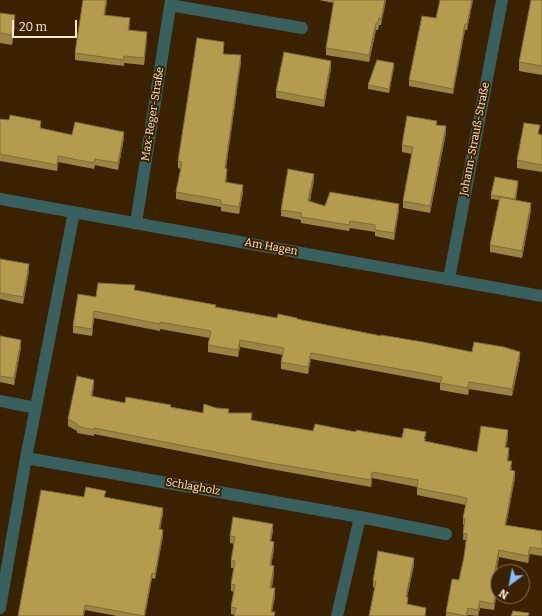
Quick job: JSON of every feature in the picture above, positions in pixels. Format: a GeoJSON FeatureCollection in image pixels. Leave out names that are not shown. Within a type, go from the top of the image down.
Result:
{"type":"FeatureCollection","features":[{"type":"Feature","properties":{"kind":"street","name":"Johann-Strauß-Straße"},"geometry":{"type":"LineString","coordinates":[[449,279],[502,0]]}},
{"type":"Feature","properties":{"kind":"street","name":"Max-Reger-Straße"},"geometry":{"type":"LineString","coordinates":[[136,223],[170,2],[302,28]]}},
{"type":"Feature","properties":{"kind":"street","name":"Am Hagen"},"geometry":{"type":"LineString","coordinates":[[0,199],[542,296]]}},
{"type":"Feature","properties":{"kind":"street"},"geometry":{"type":"LineString","coordinates":[[0,608],[4,565],[74,212]]}},
{"type":"Feature","properties":{"kind":"street"},"geometry":{"type":"LineString","coordinates":[[0,401],[36,408]]}},
{"type":"Feature","properties":{"kind":"street","name":"Schlagholz"},"geometry":{"type":"LineString","coordinates":[[26,458],[360,517],[446,534]]}},
{"type":"Feature","properties":{"kind":"street"},"geometry":{"type":"LineString","coordinates":[[337,616],[360,517]]}},
{"type":"Feature","properties":{"kind":"building"},"geometry":{"type":"Polygon","coordinates":[[[83,0],[106,0],[104,15],[130,18],[128,30],[147,32],[144,58],[124,56],[124,60],[75,53],[83,0]]]}},
{"type":"Feature","properties":{"kind":"building"},"geometry":{"type":"Polygon","coordinates":[[[334,0],[385,0],[381,19],[379,18],[378,23],[376,23],[369,55],[326,48],[334,0]]]}},
{"type":"Feature","properties":{"kind":"building"},"geometry":{"type":"Polygon","coordinates":[[[440,0],[472,0],[467,24],[465,24],[453,89],[409,80],[422,16],[436,18],[440,0]]]}},
{"type":"Feature","properties":{"kind":"building"},"geometry":{"type":"Polygon","coordinates":[[[531,0],[542,0],[542,66],[519,62],[531,0]]]}},
{"type":"Feature","properties":{"kind":"building"},"geometry":{"type":"Polygon","coordinates":[[[0,13],[15,15],[12,35],[0,33],[0,13]]]}},
{"type":"Feature","properties":{"kind":"building"},"geometry":{"type":"Polygon","coordinates":[[[197,38],[224,42],[223,54],[241,55],[225,168],[227,169],[225,182],[243,185],[239,207],[221,204],[221,200],[176,192],[182,162],[178,161],[197,38]]]}},
{"type":"Feature","properties":{"kind":"building"},"geometry":{"type":"Polygon","coordinates":[[[284,52],[331,61],[324,100],[276,91],[284,52]]]}},
{"type":"Feature","properties":{"kind":"building"},"geometry":{"type":"Polygon","coordinates":[[[377,60],[394,63],[389,89],[368,85],[377,60]]]}},
{"type":"Feature","properties":{"kind":"building"},"geometry":{"type":"Polygon","coordinates":[[[10,115],[41,121],[40,128],[72,135],[75,122],[124,132],[118,163],[95,159],[94,163],[58,156],[57,165],[0,154],[0,119],[9,120],[10,115]]]}},
{"type":"Feature","properties":{"kind":"building"},"geometry":{"type":"Polygon","coordinates":[[[407,116],[437,121],[436,125],[446,126],[430,206],[403,201],[413,147],[402,145],[407,116]]]}},
{"type":"Feature","properties":{"kind":"building"},"geometry":{"type":"Polygon","coordinates":[[[524,123],[540,125],[538,134],[542,135],[542,165],[517,160],[524,123]]]}},
{"type":"Feature","properties":{"kind":"building"},"geometry":{"type":"Polygon","coordinates":[[[288,169],[314,174],[308,201],[325,206],[330,192],[399,204],[394,233],[375,230],[375,225],[350,221],[349,225],[301,217],[301,213],[281,210],[288,169]]]}},
{"type":"Feature","properties":{"kind":"building"},"geometry":{"type":"Polygon","coordinates":[[[495,177],[518,181],[515,199],[491,195],[495,177]]]}},
{"type":"Feature","properties":{"kind":"building"},"geometry":{"type":"Polygon","coordinates":[[[500,197],[531,203],[522,251],[490,245],[500,197]]]}},
{"type":"Feature","properties":{"kind":"building"},"geometry":{"type":"Polygon","coordinates":[[[0,259],[29,264],[23,297],[0,293],[0,259]]]}},
{"type":"Feature","properties":{"kind":"building"},"geometry":{"type":"Polygon","coordinates":[[[98,283],[135,285],[134,290],[216,305],[215,307],[277,318],[278,314],[381,336],[423,342],[472,352],[474,342],[504,347],[520,352],[512,389],[469,382],[468,388],[440,383],[442,377],[311,353],[308,367],[281,362],[284,348],[240,340],[238,350],[208,345],[211,331],[160,322],[160,324],[94,311],[92,329],[73,326],[78,294],[96,297],[98,283]]]}},
{"type":"Feature","properties":{"kind":"building"},"geometry":{"type":"Polygon","coordinates":[[[0,336],[21,340],[14,378],[0,376],[0,336]]]}},
{"type":"Feature","properties":{"kind":"building"},"geometry":{"type":"Polygon","coordinates":[[[77,376],[94,380],[91,396],[125,403],[126,397],[171,405],[170,407],[203,413],[204,404],[216,408],[229,409],[228,413],[252,413],[251,420],[313,431],[315,424],[356,432],[356,430],[402,438],[404,428],[426,432],[424,441],[477,452],[481,426],[508,430],[505,447],[509,448],[507,461],[512,461],[510,470],[515,471],[505,525],[542,531],[542,549],[530,547],[528,556],[499,550],[496,564],[490,564],[490,603],[480,601],[478,610],[468,608],[466,616],[446,612],[452,579],[459,580],[464,557],[467,534],[463,533],[465,519],[463,518],[467,498],[417,488],[418,480],[372,472],[371,480],[265,462],[94,428],[94,430],[77,426],[77,424],[68,419],[77,376]]]}},
{"type":"Feature","properties":{"kind":"building"},"geometry":{"type":"Polygon","coordinates":[[[86,487],[106,491],[104,497],[163,508],[159,529],[163,530],[155,574],[152,573],[144,616],[85,605],[83,616],[18,616],[41,490],[84,497],[86,487]]]}},
{"type":"Feature","properties":{"kind":"building"},"geometry":{"type":"Polygon","coordinates":[[[233,517],[273,524],[270,541],[274,542],[270,565],[274,566],[270,588],[275,588],[271,612],[275,612],[274,616],[234,616],[236,608],[231,607],[235,585],[231,584],[235,561],[231,561],[235,537],[230,536],[233,517]]]}},
{"type":"Feature","properties":{"kind":"building"},"geometry":{"type":"Polygon","coordinates":[[[378,551],[414,558],[406,597],[408,597],[407,604],[426,608],[425,616],[369,616],[376,581],[373,581],[378,551]]]}},
{"type":"Feature","properties":{"kind":"building"},"geometry":{"type":"Polygon","coordinates":[[[513,611],[529,613],[528,616],[511,616],[513,611]]]}}]}
